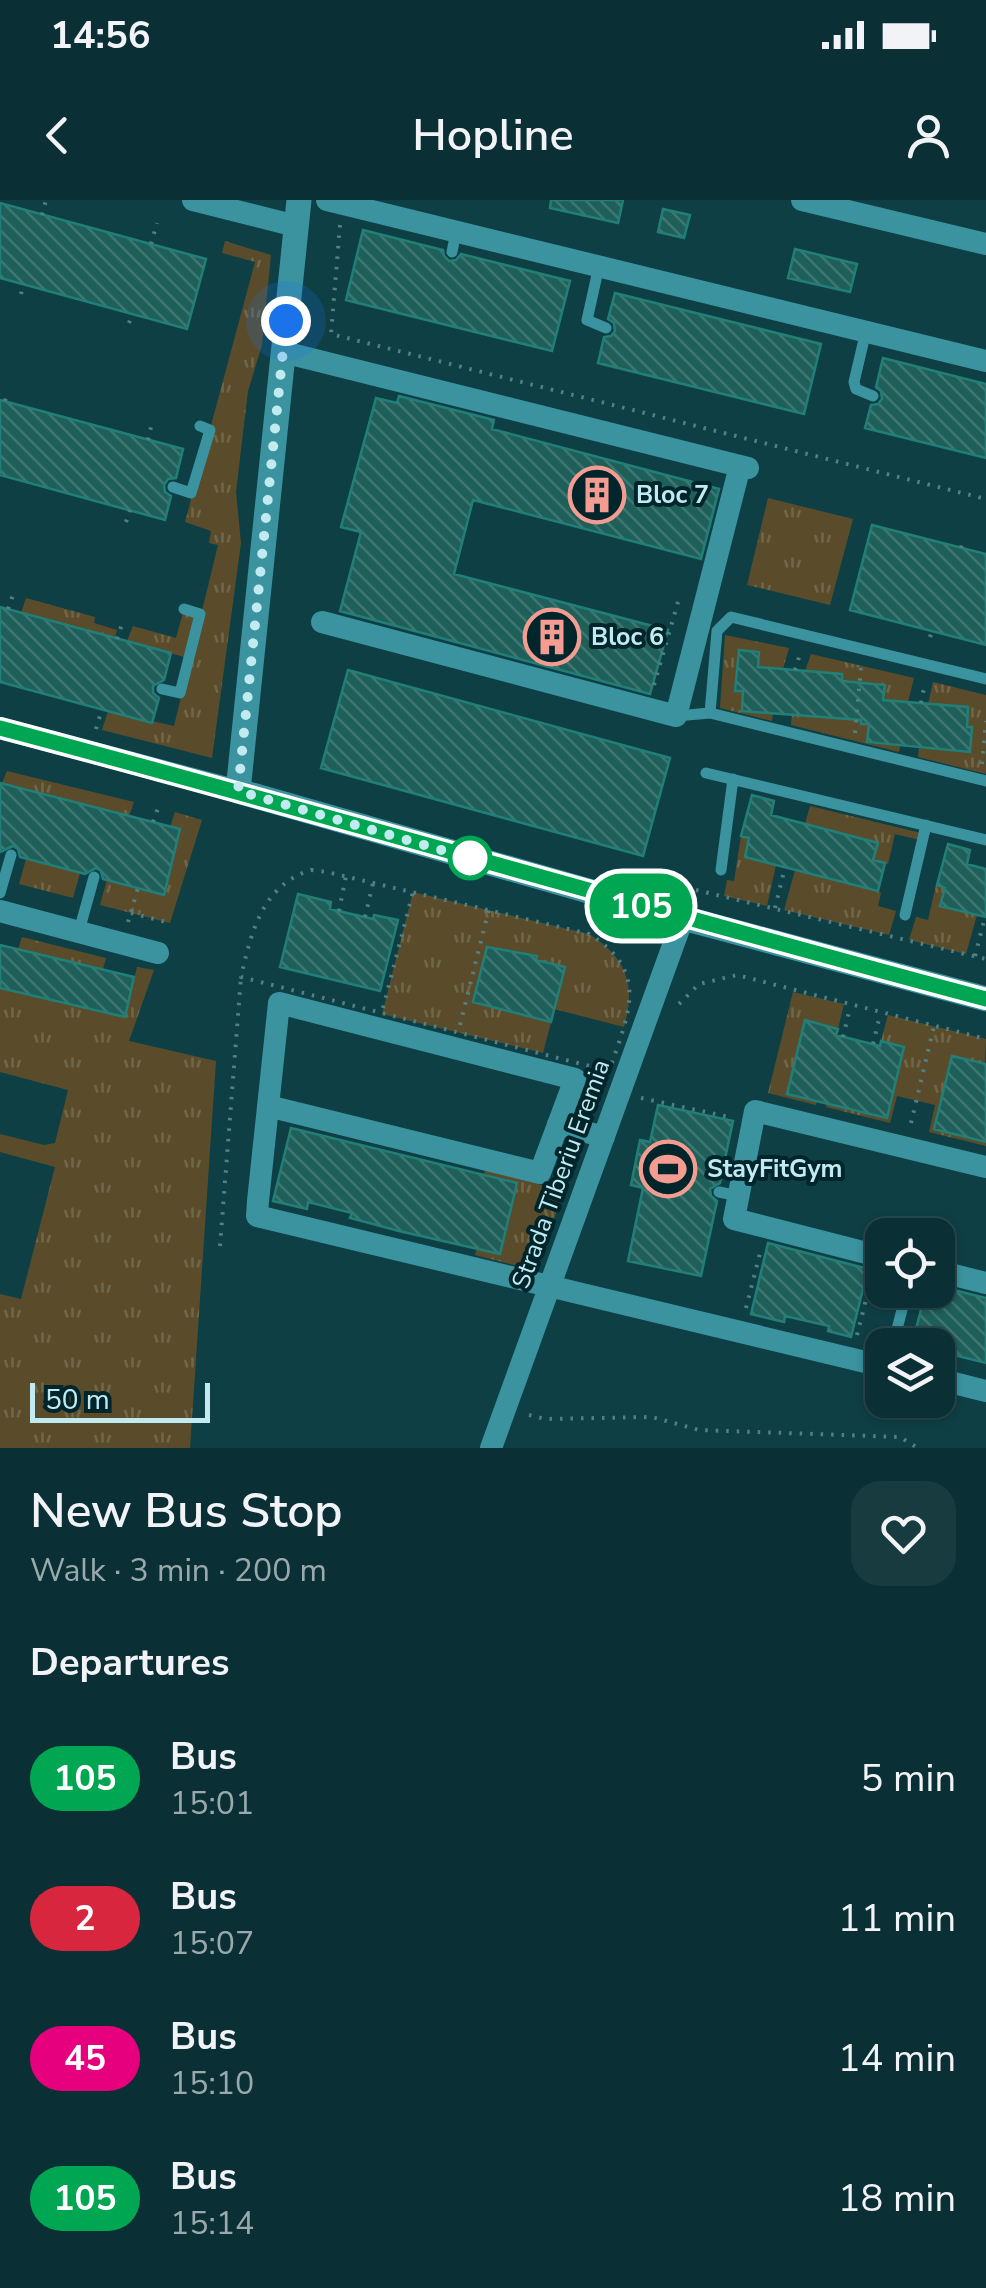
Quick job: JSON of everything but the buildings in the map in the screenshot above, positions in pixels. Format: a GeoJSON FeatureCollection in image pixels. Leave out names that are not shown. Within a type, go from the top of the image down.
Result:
{"type":"FeatureCollection","features":[{"type":"Feature","properties":{"kind":"street"},"geometry":{"type":"LineString","coordinates":[[194,200],[298,213],[238,791]]}},
{"type":"Feature","properties":{"kind":"street"},"geometry":{"type":"LineString","coordinates":[[802,200],[986,244]]}},
{"type":"Feature","properties":{"kind":"street"},"geometry":{"type":"LineString","coordinates":[[334,209],[454,242],[599,266],[986,360]]}},
{"type":"Feature","properties":{"kind":"street"},"geometry":{"type":"LineString","coordinates":[[283,352],[744,467],[676,716],[322,622]]}},
{"type":"Feature","properties":{"kind":"street"},"geometry":{"type":"LineString","coordinates":[[0,728],[986,999]]}},
{"type":"Feature","properties":{"kind":"street"},"geometry":{"type":"LineString","coordinates":[[0,911],[158,953]]}},
{"type":"Feature","properties":{"kind":"street","name":"Strada Tiberiu Eremia"},"geometry":{"type":"LineString","coordinates":[[491,1448],[683,918]]}},
{"type":"Feature","properties":{"kind":"street"},"geometry":{"type":"LineString","coordinates":[[268,1106],[540,1173],[575,1079],[279,1003],[268,1106],[257,1216],[865,1362]]}},
{"type":"Feature","properties":{"kind":"street"},"geometry":{"type":"LineString","coordinates":[[865,1257],[734,1219],[729,1194],[756,1111],[986,1168]]}},
{"type":"Feature","properties":{"kind":"street"},"geometry":{"type":"LineString","coordinates":[[558,1124],[604,1137]]}},
{"type":"Feature","properties":{"kind":"street"},"geometry":{"type":"LineString","coordinates":[[955,1275],[986,1283]]}},
{"type":"Feature","properties":{"kind":"street"},"geometry":{"type":"LineString","coordinates":[[955,1383],[986,1391]]}},
{"type":"Feature","properties":{"kind":"lane"},"geometry":{"type":"LineString","coordinates":[[599,266],[587,320],[606,328]]}},
{"type":"Feature","properties":{"kind":"lane"},"geometry":{"type":"LineString","coordinates":[[866,331],[854,382],[856,390],[873,396]]}},
{"type":"Feature","properties":{"kind":"lane"},"geometry":{"type":"LineString","coordinates":[[173,487],[191,493],[210,430],[200,426]]}},
{"type":"Feature","properties":{"kind":"lane"},"geometry":{"type":"LineString","coordinates":[[162,689],[180,693],[200,614],[184,609]]}},
{"type":"Feature","properties":{"kind":"lane"},"geometry":{"type":"LineString","coordinates":[[710,713],[716,630],[731,617],[986,679]]}},
{"type":"Feature","properties":{"kind":"lane"},"geometry":{"type":"LineString","coordinates":[[676,716],[710,713],[984,780]]}},
{"type":"Feature","properties":{"kind":"lane"},"geometry":{"type":"LineString","coordinates":[[706,773],[986,840]]}},
{"type":"Feature","properties":{"kind":"lane"},"geometry":{"type":"LineString","coordinates":[[721,870],[733,779]]}},
{"type":"Feature","properties":{"kind":"lane"},"geometry":{"type":"LineString","coordinates":[[905,915],[926,825]]}},
{"type":"Feature","properties":{"kind":"lane"},"geometry":{"type":"LineString","coordinates":[[0,893],[11,855]]}},
{"type":"Feature","properties":{"kind":"lane"},"geometry":{"type":"LineString","coordinates":[[80,931],[94,876]]}},
{"type":"Feature","properties":{"kind":"path"},"geometry":{"type":"LineString","coordinates":[[42,215],[46,200]]}},
{"type":"Feature","properties":{"kind":"path"},"geometry":{"type":"LineString","coordinates":[[334,209],[331,334],[986,499]]}},
{"type":"Feature","properties":{"kind":"path"},"geometry":{"type":"LineString","coordinates":[[151,244],[157,223]]}},
{"type":"Feature","properties":{"kind":"path"},"geometry":{"type":"LineString","coordinates":[[21,294],[23,285]]}},
{"type":"Feature","properties":{"kind":"path"},"geometry":{"type":"LineString","coordinates":[[129,323],[132,314]]}},
{"type":"Feature","properties":{"kind":"path"},"geometry":{"type":"LineString","coordinates":[[5,401],[8,391]]}},
{"type":"Feature","properties":{"kind":"path"},"geometry":{"type":"LineString","coordinates":[[148,440],[151,427]]}},
{"type":"Feature","properties":{"kind":"path"},"geometry":{"type":"LineString","coordinates":[[126,522],[130,510]]}},
{"type":"Feature","properties":{"kind":"path"},"geometry":{"type":"LineString","coordinates":[[8,609],[13,595]]}},
{"type":"Feature","properties":{"kind":"path"},"geometry":{"type":"LineString","coordinates":[[116,638],[122,624]]}},
{"type":"Feature","properties":{"kind":"path"},"geometry":{"type":"LineString","coordinates":[[789,648],[811,654]]}},
{"type":"Feature","properties":{"kind":"path"},"geometry":{"type":"LineString","coordinates":[[853,748],[863,649]]}},
{"type":"Feature","properties":{"kind":"path"},"geometry":{"type":"LineString","coordinates":[[914,678],[933,682]]}},
{"type":"Feature","properties":{"kind":"path"},"geometry":{"type":"LineString","coordinates":[[96,729],[102,709]]}},
{"type":"Feature","properties":{"kind":"path"},"geometry":{"type":"LineString","coordinates":[[984,780],[986,721]]}},
{"type":"Feature","properties":{"kind":"path"},"geometry":{"type":"LineString","coordinates":[[153,822],[158,808]]}},
{"type":"Feature","properties":{"kind":"path"},"geometry":{"type":"LineString","coordinates":[[775,908],[785,867]]}},
{"type":"Feature","properties":{"kind":"path"},"geometry":{"type":"LineString","coordinates":[[220,1246],[241,978],[259,916],[284,881],[311,870],[346,876],[589,934],[599,940],[624,971],[632,1002],[610,1071],[241,978]]}},
{"type":"Feature","properties":{"kind":"path"},"geometry":{"type":"LineString","coordinates":[[339,911],[346,876]]}},
{"type":"Feature","properties":{"kind":"path"},"geometry":{"type":"LineString","coordinates":[[365,917],[373,882]]}},
{"type":"Feature","properties":{"kind":"path"},"geometry":{"type":"LineString","coordinates":[[122,942],[138,888]]}},
{"type":"Feature","properties":{"kind":"path"},"geometry":{"type":"LineString","coordinates":[[696,890],[986,959]]}},
{"type":"Feature","properties":{"kind":"path"},"geometry":{"type":"LineString","coordinates":[[382,1014],[412,892]]}},
{"type":"Feature","properties":{"kind":"path"},"geometry":{"type":"LineString","coordinates":[[458,1033],[489,909]]}},
{"type":"Feature","properties":{"kind":"path"},"geometry":{"type":"LineString","coordinates":[[130,913],[170,923]]}},
{"type":"Feature","properties":{"kind":"path"},"geometry":{"type":"LineString","coordinates":[[974,956],[985,917]]}},
{"type":"Feature","properties":{"kind":"path"},"geometry":{"type":"LineString","coordinates":[[672,1014],[699,984],[736,975],[986,1039]]}},
{"type":"Feature","properties":{"kind":"path"},"geometry":{"type":"LineString","coordinates":[[843,1037],[851,1006]]}},
{"type":"Feature","properties":{"kind":"path"},"geometry":{"type":"LineString","coordinates":[[872,1044],[880,1013]]}},
{"type":"Feature","properties":{"kind":"path"},"geometry":{"type":"LineString","coordinates":[[909,1127],[934,1026]]}},
{"type":"Feature","properties":{"kind":"path"},"geometry":{"type":"LineString","coordinates":[[743,1320],[764,1237]]}},
{"type":"Feature","properties":{"kind":"path"},"geometry":{"type":"LineString","coordinates":[[850,1358],[865,1308]]}},
{"type":"Feature","properties":{"kind":"path"},"geometry":{"type":"LineString","coordinates":[[507,1403],[511,1410],[545,1419],[652,1417],[699,1430],[900,1437],[918,1448]]}},
{"type":"Feature","properties":{"kind":"green space"},"geometry":{"type":"Polygon","coordinates":[[[225,241],[271,255],[262,345],[248,391],[236,492],[241,543],[212,758],[102,730],[108,711],[174,726],[218,545],[209,543],[211,531],[185,522],[255,262],[222,253],[225,241]]]}},
{"type":"Feature","properties":{"kind":"green space"},"geometry":{"type":"Polygon","coordinates":[[[768,498],[853,519],[830,605],[747,585],[768,498]]]}},
{"type":"Feature","properties":{"kind":"green space"},"geometry":{"type":"Polygon","coordinates":[[[26,598],[95,617],[94,623],[117,630],[115,638],[21,613],[26,598]]]}},
{"type":"Feature","properties":{"kind":"green space"},"geometry":{"type":"Polygon","coordinates":[[[184,609],[195,612],[184,657],[127,641],[133,626],[176,638],[184,609]]]}},
{"type":"Feature","properties":{"kind":"green space"},"geometry":{"type":"Polygon","coordinates":[[[725,635],[789,648],[783,669],[758,667],[759,652],[738,651],[735,690],[743,691],[742,710],[773,713],[772,721],[720,708],[725,635]]]}},
{"type":"Feature","properties":{"kind":"green space"},"geometry":{"type":"Polygon","coordinates":[[[811,654],[914,678],[908,702],[883,700],[884,685],[864,684],[861,723],[869,724],[867,743],[900,746],[899,752],[791,725],[792,715],[844,718],[842,674],[805,671],[811,654]]]}},
{"type":"Feature","properties":{"kind":"green space"},"geometry":{"type":"Polygon","coordinates":[[[933,682],[986,695],[986,774],[918,757],[919,748],[970,751],[972,728],[967,727],[968,707],[928,704],[933,682]]]}},
{"type":"Feature","properties":{"kind":"green space"},"geometry":{"type":"Polygon","coordinates":[[[7,771],[134,802],[129,816],[2,783],[7,771]]]}},
{"type":"Feature","properties":{"kind":"green space"},"geometry":{"type":"Polygon","coordinates":[[[810,806],[921,833],[920,840],[895,834],[888,864],[873,860],[877,843],[805,824],[810,806]]]}},
{"type":"Feature","properties":{"kind":"green space"},"geometry":{"type":"Polygon","coordinates":[[[175,812],[202,820],[170,923],[100,905],[107,880],[164,894],[180,830],[170,827],[175,812]]]}},
{"type":"Feature","properties":{"kind":"green space"},"geometry":{"type":"Polygon","coordinates":[[[741,836],[749,838],[745,857],[776,865],[767,906],[724,896],[727,880],[734,881],[741,836]]]}},
{"type":"Feature","properties":{"kind":"green space"},"geometry":{"type":"Polygon","coordinates":[[[26,859],[80,873],[73,898],[19,884],[26,859]]]}},
{"type":"Feature","properties":{"kind":"green space"},"geometry":{"type":"Polygon","coordinates":[[[795,870],[881,893],[878,906],[896,911],[889,935],[784,910],[795,870]]]}},
{"type":"Feature","properties":{"kind":"green space"},"geometry":{"type":"Polygon","coordinates":[[[936,885],[945,888],[941,906],[977,915],[966,954],[909,940],[916,917],[928,920],[936,885]]]}},
{"type":"Feature","properties":{"kind":"green space"},"geometry":{"type":"Polygon","coordinates":[[[413,892],[589,934],[612,953],[625,974],[629,998],[624,1027],[554,1009],[565,967],[536,960],[536,956],[487,947],[473,1001],[551,1022],[543,1053],[382,1014],[413,892]]]}},
{"type":"Feature","properties":{"kind":"green space"},"geometry":{"type":"Polygon","coordinates":[[[22,937],[106,958],[103,969],[18,949],[22,937]]]}},
{"type":"Feature","properties":{"kind":"green space"},"geometry":{"type":"Polygon","coordinates":[[[137,967],[154,970],[129,1041],[216,1061],[190,1448],[0,1448],[0,1294],[21,1299],[55,1167],[0,1152],[0,1134],[44,1145],[55,1143],[68,1090],[0,1072],[0,988],[125,1017],[137,967]]]}},
{"type":"Feature","properties":{"kind":"green space"},"geometry":{"type":"Polygon","coordinates":[[[793,992],[844,1004],[838,1029],[805,1021],[787,1093],[817,1101],[816,1105],[768,1093],[793,992]]]}},
{"type":"Feature","properties":{"kind":"green space"},"geometry":{"type":"Polygon","coordinates":[[[888,1015],[986,1039],[985,1064],[952,1056],[934,1128],[986,1142],[986,1146],[929,1132],[935,1105],[897,1096],[890,1123],[826,1107],[827,1103],[887,1118],[904,1047],[881,1041],[888,1015]]]}},
{"type":"Feature","properties":{"kind":"green space"},"geometry":{"type":"Polygon","coordinates":[[[485,1170],[565,1191],[535,1267],[529,1269],[475,1255],[477,1248],[500,1253],[517,1183],[484,1174],[485,1170]]]}},
{"type":"Feature","properties":{"kind":"bus line","name":"105"},"geometry":{"type":"LineString","coordinates":[[0,728],[208,782],[683,918],[986,999]]}},
{"type":"Feature","properties":{"kind":"place","name":"Bloc 7"},"geometry":{"type":"Point","coordinates":[597,495]}},
{"type":"Feature","properties":{"kind":"place","name":"Bloc 6"},"geometry":{"type":"Point","coordinates":[552,637]}},
{"type":"Feature","properties":{"kind":"place","name":"StayFitGym"},"geometry":{"type":"Point","coordinates":[668,1169]}},
{"type":"Feature","properties":{"kind":"route"},"geometry":{"type":"LineString","coordinates":[[286,321],[238,791],[476,860],[470,858]]}}]}
